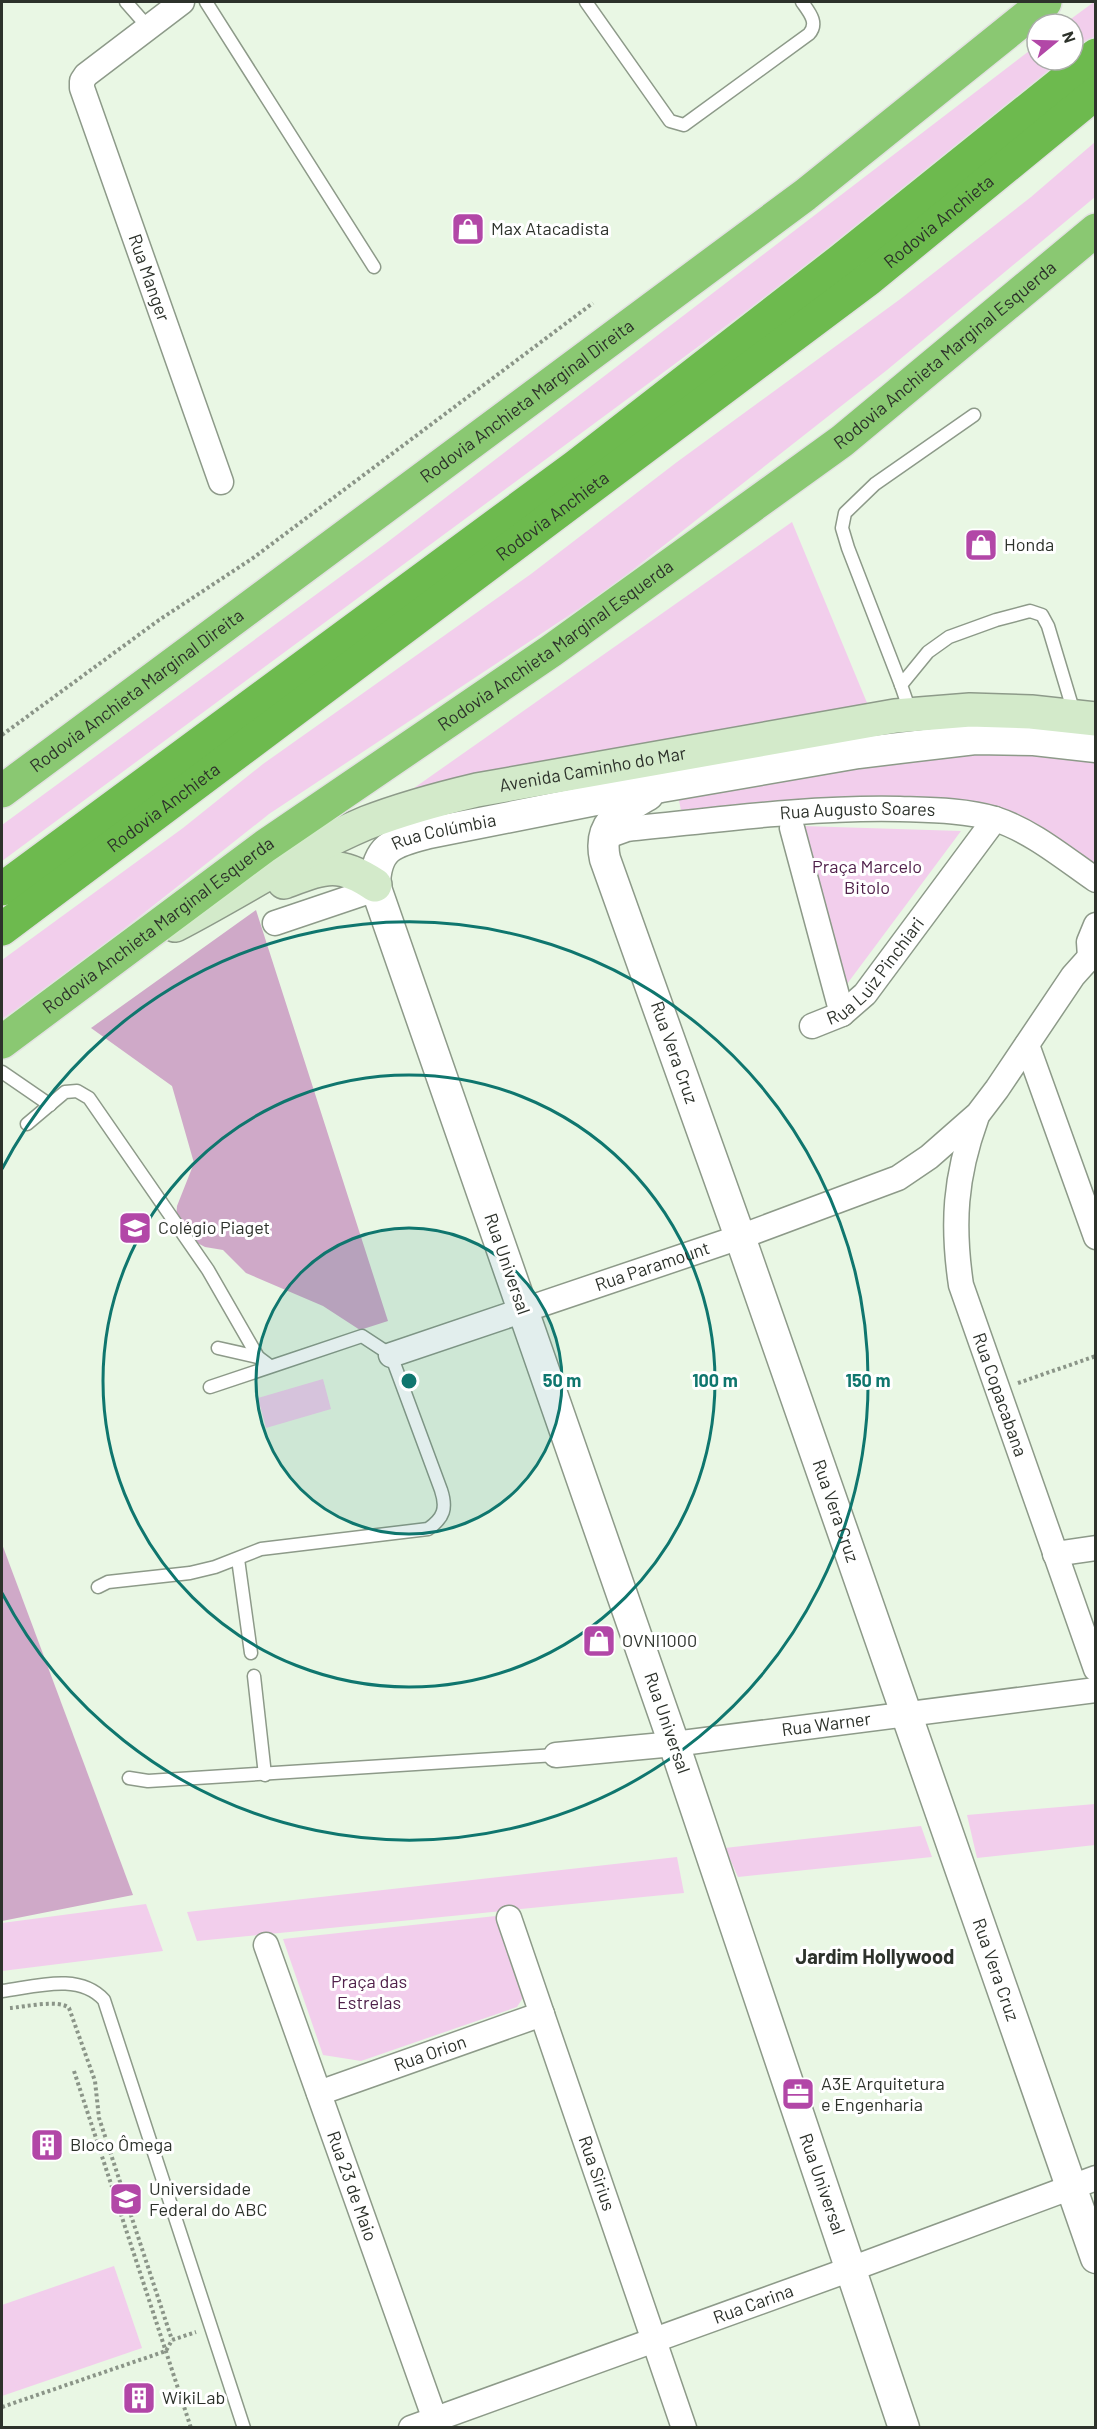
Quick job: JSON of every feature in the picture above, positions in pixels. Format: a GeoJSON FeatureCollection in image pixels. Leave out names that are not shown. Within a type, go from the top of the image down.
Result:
{"type":"FeatureCollection","features":[{"type":"Feature","properties":{"kind":"highway"},"geometry":{"type":"LineString","coordinates":[[861,149],[917,81],[953,46],[1011,2]]}},
{"type":"Feature","properties":{"kind":"highway","name":"Rodovia Anchieta Marginal Direita"},"geometry":{"type":"LineString","coordinates":[[2,792],[805,195],[1045,2]]}},
{"type":"Feature","properties":{"kind":"highway","name":"Rodovia Anchieta"},"geometry":{"type":"LineString","coordinates":[[2,889],[576,466],[841,260],[1095,55]]}},
{"type":"Feature","properties":{"kind":"highway","name":"Rodovia Anchieta"},"geometry":{"type":"LineString","coordinates":[[2,929],[869,279],[1095,93]]}},
{"type":"Feature","properties":{"kind":"highway","name":"Rodovia Anchieta Marginal Esquerda"},"geometry":{"type":"LineString","coordinates":[[2,1042],[265,846],[552,651],[842,441],[1089,238]]}},
{"type":"Feature","properties":{"kind":"main road","name":"Avenida Caminho do Mar"},"geometry":{"type":"LineString","coordinates":[[123,952],[201,912],[338,836],[389,815],[442,799],[906,700],[970,710],[1085,718]]}},
{"type":"Feature","properties":{"kind":"main road"},"geometry":{"type":"LineString","coordinates":[[201,912],[325,869],[354,871],[376,887]]}},
{"type":"Feature","properties":{"kind":"street"},"geometry":{"type":"LineString","coordinates":[[148,27],[182,2]]}},
{"type":"Feature","properties":{"kind":"street","name":"Rua Manger"},"geometry":{"type":"LineString","coordinates":[[148,27],[86,75],[82,81],[82,88],[221,482]]}},
{"type":"Feature","properties":{"kind":"street","name":"Avenida Caminho do Mar"},"geometry":{"type":"LineString","coordinates":[[661,787],[858,753],[975,740],[1034,740],[1095,747]]}},
{"type":"Feature","properties":{"kind":"street"},"geometry":{"type":"LineString","coordinates":[[602,837],[609,824],[618,815],[661,787]]}},
{"type":"Feature","properties":{"kind":"street","name":"Rua Colúmbia"},"geometry":{"type":"LineString","coordinates":[[376,887],[375,870],[379,860],[387,848],[402,840],[429,832],[661,787]]}},
{"type":"Feature","properties":{"kind":"street","name":"Rua Colúmbia"},"geometry":{"type":"LineString","coordinates":[[542,810],[577,820],[602,837]]}},
{"type":"Feature","properties":{"kind":"street","name":"Rua Augusto Soares"},"geometry":{"type":"LineString","coordinates":[[602,837],[627,829],[826,810],[921,810],[968,814],[994,819],[1041,842],[1095,880]]}},
{"type":"Feature","properties":{"kind":"street","name":"Rua Luiz Pinchiari"},"geometry":{"type":"LineString","coordinates":[[812,1026],[842,1014],[856,1003],[875,982],[994,819]]}},
{"type":"Feature","properties":{"kind":"street"},"geometry":{"type":"LineString","coordinates":[[792,828],[842,1014]]}},
{"type":"Feature","properties":{"kind":"street","name":"Rua Vera Cruz"},"geometry":{"type":"LineString","coordinates":[[602,837],[604,859],[740,1237],[906,1714],[1083,2182],[1095,2258]]}},
{"type":"Feature","properties":{"kind":"street"},"geometry":{"type":"LineString","coordinates":[[275,923],[376,887]]}},
{"type":"Feature","properties":{"kind":"street","name":"Rua Universal"},"geometry":{"type":"LineString","coordinates":[[376,887],[674,1744],[904,2427]]}},
{"type":"Feature","properties":{"kind":"street","name":"Rua Paramount"},"geometry":{"type":"LineString","coordinates":[[391,1355],[740,1237],[888,1183],[910,1171],[954,1137],[978,1114],[1027,1046],[1073,976],[1092,956],[1089,942],[1095,925]]}},
{"type":"Feature","properties":{"kind":"street"},"geometry":{"type":"LineString","coordinates":[[1027,1046],[1095,1237]]}},
{"type":"Feature","properties":{"kind":"street","name":"Rua Copacabana"},"geometry":{"type":"LineString","coordinates":[[978,1114],[961,1167],[955,1210],[961,1285],[1095,1669]]}},
{"type":"Feature","properties":{"kind":"street","name":"Rua Paramount"},"geometry":{"type":"LineString","coordinates":[[910,1171],[935,1166],[961,1167]]}},
{"type":"Feature","properties":{"kind":"street"},"geometry":{"type":"LineString","coordinates":[[1054,1554],[1095,1548]]}},
{"type":"Feature","properties":{"kind":"street","name":"Rua Warner"},"geometry":{"type":"LineString","coordinates":[[556,1755],[674,1744],[1095,1690]]}},
{"type":"Feature","properties":{"kind":"street","name":"Rua Sirius"},"geometry":{"type":"LineString","coordinates":[[509,1918],[684,2427]]}},
{"type":"Feature","properties":{"kind":"street","name":"Rua 23 de Maio"},"geometry":{"type":"LineString","coordinates":[[266,1945],[436,2423]]}},
{"type":"Feature","properties":{"kind":"street","name":"Rua Orion"},"geometry":{"type":"LineString","coordinates":[[319,2093],[542,2014]]}},
{"type":"Feature","properties":{"kind":"street","name":"Rua Carina"},"geometry":{"type":"LineString","coordinates":[[411,2427],[436,2423],[1083,2182]]}},
{"type":"Feature","properties":{"kind":"lane"},"geometry":{"type":"LineString","coordinates":[[126,2],[148,27]]}},
{"type":"Feature","properties":{"kind":"lane"},"geometry":{"type":"LineString","coordinates":[[206,2],[374,267]]}},
{"type":"Feature","properties":{"kind":"lane"},"geometry":{"type":"LineString","coordinates":[[586,2],[670,121],[676,125],[684,125],[814,29],[814,23],[802,2]]}},
{"type":"Feature","properties":{"kind":"lane"},"geometry":{"type":"LineString","coordinates":[[906,700],[848,548],[842,528],[845,513],[874,484],[974,415]]}},
{"type":"Feature","properties":{"kind":"lane"},"geometry":{"type":"LineString","coordinates":[[906,700],[928,652],[949,637],[996,620],[1030,611],[1042,615],[1048,626],[1085,718]]}},
{"type":"Feature","properties":{"kind":"lane"},"geometry":{"type":"LineString","coordinates":[[2,1072],[50,1105]]}},
{"type":"Feature","properties":{"kind":"lane"},"geometry":{"type":"LineString","coordinates":[[27,1124],[64,1092],[77,1091],[89,1098],[208,1270],[258,1357],[270,1366]]}},
{"type":"Feature","properties":{"kind":"lane"},"geometry":{"type":"LineString","coordinates":[[98,1587],[108,1582],[190,1573],[261,1550],[416,1531],[428,1529],[437,1523],[445,1505],[444,1498],[391,1355],[362,1336],[210,1387]]}},
{"type":"Feature","properties":{"kind":"lane"},"geometry":{"type":"LineString","coordinates":[[218,1348],[258,1357]]}},
{"type":"Feature","properties":{"kind":"lane"},"geometry":{"type":"LineString","coordinates":[[238,1559],[251,1653]]}},
{"type":"Feature","properties":{"kind":"lane"},"geometry":{"type":"LineString","coordinates":[[254,1677],[265,1775]]}},
{"type":"Feature","properties":{"kind":"lane"},"geometry":{"type":"LineString","coordinates":[[129,1778],[148,1781],[265,1775],[556,1755]]}},
{"type":"Feature","properties":{"kind":"lane"},"geometry":{"type":"LineString","coordinates":[[2,1991],[76,1983],[91,1988],[104,2000],[244,2427]]}},
{"type":"Feature","properties":{"kind":"path"},"geometry":{"type":"LineString","coordinates":[[2,735],[159,620],[253,558],[592,303]]}},
{"type":"Feature","properties":{"kind":"path"},"geometry":{"type":"LineString","coordinates":[[997,1390],[1095,1356]]}},
{"type":"Feature","properties":{"kind":"path"},"geometry":{"type":"LineString","coordinates":[[2,2009],[57,2004],[66,2005],[69,2008],[95,2081],[99,2118],[172,2340]]}},
{"type":"Feature","properties":{"kind":"path"},"geometry":{"type":"LineString","coordinates":[[74,2071],[191,2427]]}},
{"type":"Feature","properties":{"kind":"path"},"geometry":{"type":"LineString","coordinates":[[2,2407],[166,2351],[172,2340],[211,2327]]}},
{"type":"Feature","properties":{"kind":"green space"},"geometry":{"type":"Polygon","coordinates":[[[1095,2],[1095,36],[1085,45],[1085,12],[1080,12],[1095,2]]]}},
{"type":"Feature","properties":{"kind":"green space"},"geometry":{"type":"Polygon","coordinates":[[[1025,54],[1025,72],[1053,72],[909,191],[2,861],[2,825],[385,544],[1025,54]]]}},
{"type":"Feature","properties":{"kind":"green space"},"geometry":{"type":"Polygon","coordinates":[[[1095,142],[1095,197],[887,370],[606,591],[269,814],[57,982],[2,1019],[2,960],[183,828],[263,764],[531,574],[677,462],[899,300],[1031,197],[1095,142]]]}},
{"type":"Feature","properties":{"kind":"green space"},"geometry":{"type":"Polygon","coordinates":[[[792,522],[870,710],[414,788],[792,522]]]}},
{"type":"Feature","properties":{"kind":"green space"},"geometry":{"type":"Polygon","coordinates":[[[978,751],[1073,754],[1095,762],[1095,874],[1034,827],[853,801],[770,802],[681,810],[678,796],[978,751]]]}},
{"type":"Feature","properties":{"kind":"green space","name":"Praça Marcelo Bitolo"},"geometry":{"type":"Polygon","coordinates":[[[803,826],[961,831],[844,988],[803,826]]]}},
{"type":"Feature","properties":{"kind":"green space"},"geometry":{"type":"Polygon","coordinates":[[[323,1379],[331,1409],[266,1428],[258,1398],[323,1379]]]}},
{"type":"Feature","properties":{"kind":"green space"},"geometry":{"type":"Polygon","coordinates":[[[1095,1804],[1095,1845],[977,1858],[967,1815],[1095,1804]]]}},
{"type":"Feature","properties":{"kind":"green space"},"geometry":{"type":"Polygon","coordinates":[[[921,1826],[932,1857],[738,1877],[725,1848],[921,1826]]]}},
{"type":"Feature","properties":{"kind":"green space"},"geometry":{"type":"Polygon","coordinates":[[[677,1857],[684,1893],[197,1941],[187,1912],[677,1857]]]}},
{"type":"Feature","properties":{"kind":"green space"},"geometry":{"type":"Polygon","coordinates":[[[146,1904],[163,1951],[2,1971],[2,1923],[146,1904]]]}},
{"type":"Feature","properties":{"kind":"green space","name":"Praça das Estrelas"},"geometry":{"type":"Polygon","coordinates":[[[496,1916],[524,1996],[517,2007],[361,2061],[323,2055],[283,1939],[496,1916]]]}},
{"type":"Feature","properties":{"kind":"green space"},"geometry":{"type":"Polygon","coordinates":[[[114,2266],[142,2348],[2,2396],[2,2305],[114,2266]]]}},
{"type":"Feature","properties":{"kind":"shaded area"},"geometry":{"type":"Polygon","coordinates":[[[256,910],[388,1321],[360,1330],[323,1306],[246,1273],[223,1250],[205,1247],[175,1231],[177,1206],[194,1163],[172,1086],[91,1028],[256,910]]]}},
{"type":"Feature","properties":{"kind":"shaded area"},"geometry":{"type":"Polygon","coordinates":[[[2,1544],[133,1895],[2,1921],[2,1544]]]}},
{"type":"Feature","properties":{"kind":"place","name":"Max Atacadista"},"geometry":{"type":"Point","coordinates":[468,229]}},
{"type":"Feature","properties":{"kind":"place","name":"Honda"},"geometry":{"type":"Point","coordinates":[981,545]}},
{"type":"Feature","properties":{"kind":"place","name":"Colégio Piaget"},"geometry":{"type":"Point","coordinates":[135,1228]}},
{"type":"Feature","properties":{"kind":"place","name":"OVNI1000"},"geometry":{"type":"Point","coordinates":[599,1641]}},
{"type":"Feature","properties":{"kind":"place","name":"A3E Arquitetura e Engenharia"},"geometry":{"type":"Point","coordinates":[798,2094]}},
{"type":"Feature","properties":{"kind":"place","name":"Bloco Ômega"},"geometry":{"type":"Point","coordinates":[47,2145]}},
{"type":"Feature","properties":{"kind":"place","name":"Universidade Federal do ABC"},"geometry":{"type":"Point","coordinates":[126,2199]}},
{"type":"Feature","properties":{"kind":"place","name":"WikiLab"},"geometry":{"type":"Point","coordinates":[139,2398]}},
{"type":"Feature","properties":{"kind":"district","name":"Jardim Hollywood"},"geometry":{"type":"Point","coordinates":[875,1957]}}]}
